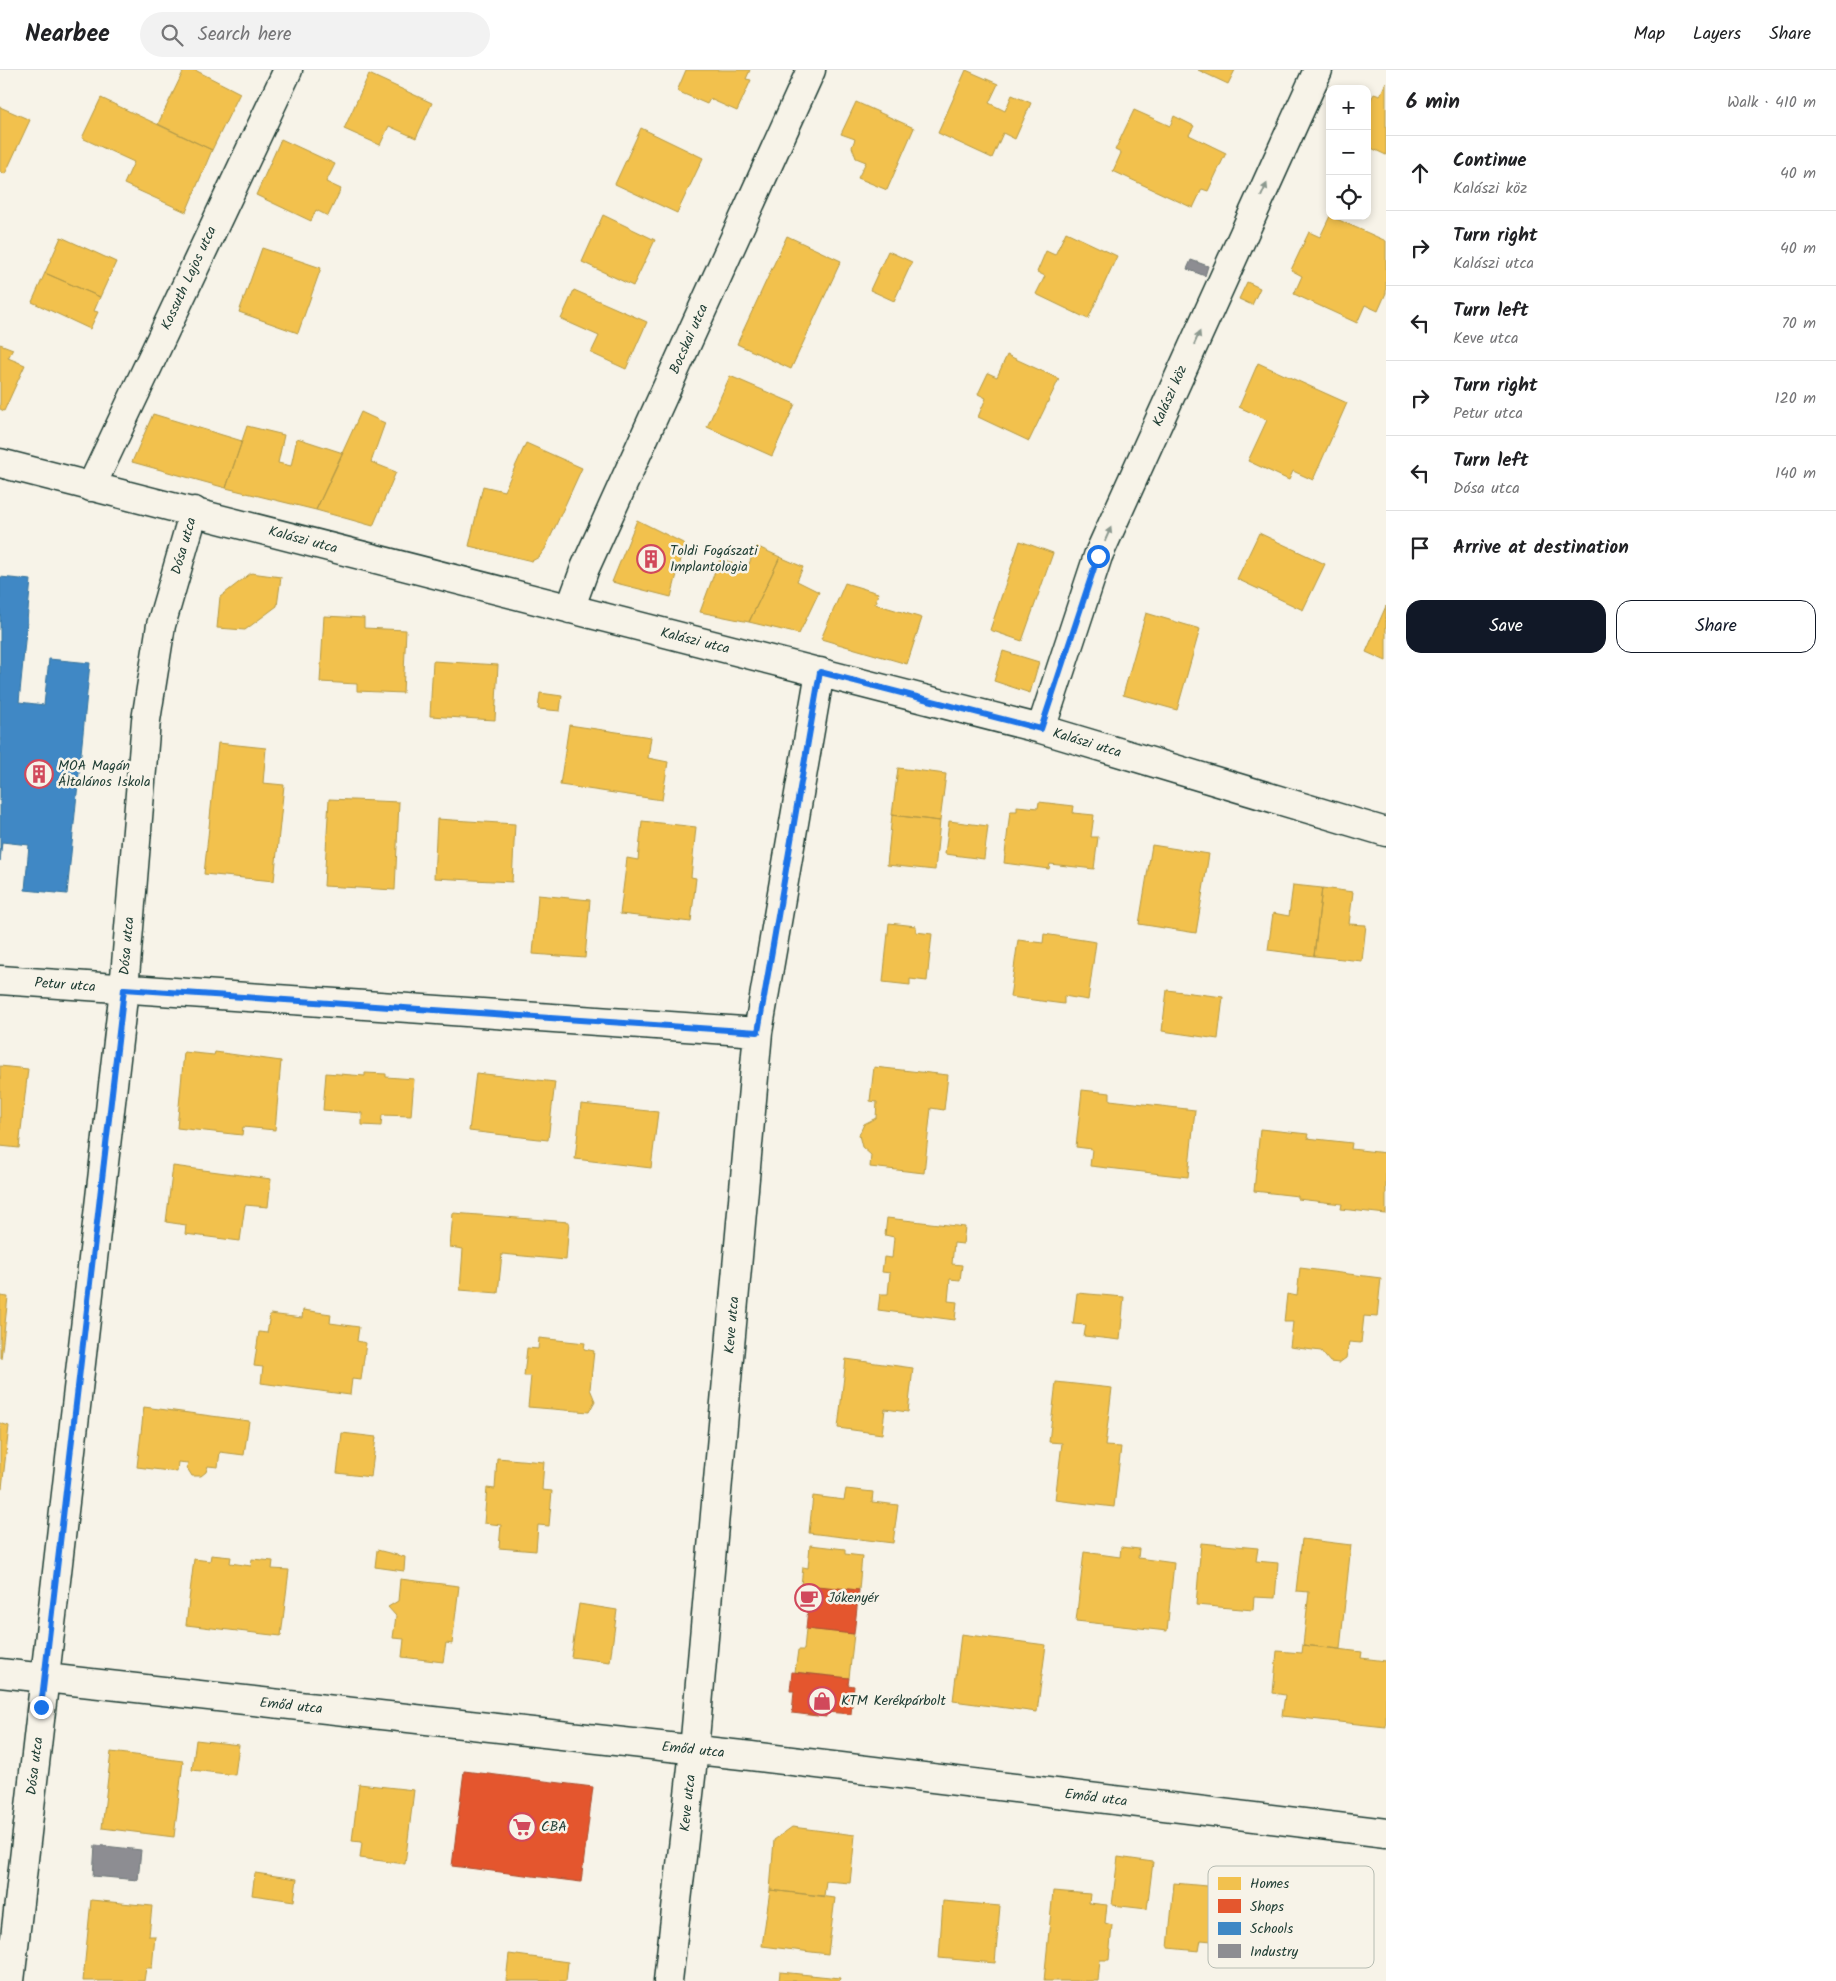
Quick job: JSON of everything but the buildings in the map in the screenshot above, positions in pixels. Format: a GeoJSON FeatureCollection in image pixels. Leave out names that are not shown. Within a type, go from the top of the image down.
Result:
{"type":"FeatureCollection","features":[{"type":"Feature","properties":{"kind":"street","name":"Kossuth Lajos utca"},"geometry":{"type":"LineString","coordinates":[[91,487],[288,70]]}},
{"type":"Feature","properties":{"kind":"street","name":"Bocskai utca"},"geometry":{"type":"LineString","coordinates":[[570,609],[585,568],[811,70]]}},
{"type":"Feature","properties":{"kind":"street","name":"Kalászi köz"},"geometry":{"type":"LineString","coordinates":[[1041,729],[1098,556],[1318,70]]}},
{"type":"Feature","properties":{"kind":"street","name":"Kalászi utca"},"geometry":{"type":"LineString","coordinates":[[0,463],[194,511],[1041,729],[1386,832]]}},
{"type":"Feature","properties":{"kind":"street","name":"Dósa utca"},"geometry":{"type":"LineString","coordinates":[[10,1981],[124,989],[146,720],[162,625],[194,511]]}},
{"type":"Feature","properties":{"kind":"street","name":"Keve utca"},"geometry":{"type":"LineString","coordinates":[[668,1981],[694,1750],[758,1032],[820,672]]}},
{"type":"Feature","properties":{"kind":"street","name":"Petur utca"},"geometry":{"type":"LineString","coordinates":[[0,980],[758,1032]]}},
{"type":"Feature","properties":{"kind":"street","name":"Emőd utca"},"geometry":{"type":"LineString","coordinates":[[0,1673],[694,1750],[1386,1833]]}},
{"type":"Feature","properties":{"kind":"place","name":"Toldi Fogászati Implantologia"},"geometry":{"type":"Point","coordinates":[651,559]}},
{"type":"Feature","properties":{"kind":"place","name":"MOA Magán Általános Iskola"},"geometry":{"type":"Point","coordinates":[39,774]}},
{"type":"Feature","properties":{"kind":"place","name":"Jókenyér"},"geometry":{"type":"Point","coordinates":[809,1598]}},
{"type":"Feature","properties":{"kind":"place","name":"KTM Kerékpárbolt"},"geometry":{"type":"Point","coordinates":[822,1701]}},
{"type":"Feature","properties":{"kind":"place","name":"CBA"},"geometry":{"type":"Point","coordinates":[522,1827]}},
{"type":"Feature","properties":{"kind":"route"},"geometry":{"type":"LineString","coordinates":[[41,1707],[124,989],[758,1032],[820,672],[1041,729],[1098,556]]}}]}
